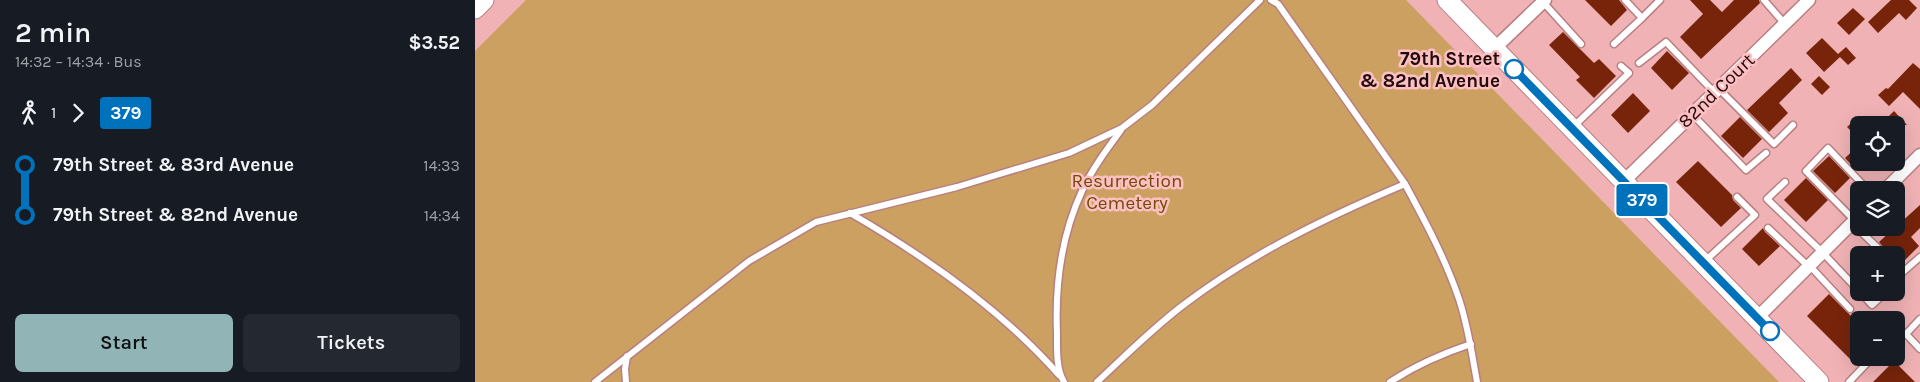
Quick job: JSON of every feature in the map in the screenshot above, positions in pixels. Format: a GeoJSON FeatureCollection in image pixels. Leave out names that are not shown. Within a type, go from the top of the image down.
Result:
{"type":"FeatureCollection","features":[{"type":"Feature","properties":{"kind":"main road"},"geometry":{"type":"LineString","coordinates":[[475,10],[485,0]]}},
{"type":"Feature","properties":{"kind":"main road"},"geometry":{"type":"LineString","coordinates":[[1447,0],[1819,382]]}},
{"type":"Feature","properties":{"kind":"street","name":"82nd Court"},"geometry":{"type":"LineString","coordinates":[[1623,181],[1809,0]]}},
{"type":"Feature","properties":{"kind":"street"},"geometry":{"type":"LineString","coordinates":[[1494,49],[1544,1]]}},
{"type":"Feature","properties":{"kind":"street"},"geometry":{"type":"LineString","coordinates":[[1894,181],[1920,155]]}},
{"type":"Feature","properties":{"kind":"street"},"geometry":{"type":"LineString","coordinates":[[1757,318],[1850,225]]}},
{"type":"Feature","properties":{"kind":"lane"},"geometry":{"type":"LineString","coordinates":[[595,382],[749,261],[816,222],[957,187],[1069,153],[1122,128],[1152,105],[1260,0]]}},
{"type":"Feature","properties":{"kind":"lane"},"geometry":{"type":"LineString","coordinates":[[1271,0],[1278,4],[1405,184],[1444,261],[1459,300],[1471,344],[1477,382]]}},
{"type":"Feature","properties":{"kind":"lane"},"geometry":{"type":"LineString","coordinates":[[1625,0],[1642,18]]}},
{"type":"Feature","properties":{"kind":"lane"},"geometry":{"type":"LineString","coordinates":[[1615,44],[1660,0]]}},
{"type":"Feature","properties":{"kind":"lane"},"geometry":{"type":"LineString","coordinates":[[1764,0],[1784,23]]}},
{"type":"Feature","properties":{"kind":"lane"},"geometry":{"type":"LineString","coordinates":[[1544,1],[1581,44]]}},
{"type":"Feature","properties":{"kind":"lane"},"geometry":{"type":"LineString","coordinates":[[1639,63],[1665,42],[1774,144],[1793,125]]}},
{"type":"Feature","properties":{"kind":"lane"},"geometry":{"type":"LineString","coordinates":[[1572,128],[1629,73],[1621,66]]}},
{"type":"Feature","properties":{"kind":"lane"},"geometry":{"type":"LineString","coordinates":[[1692,114],[1747,170],[1766,153]]}},
{"type":"Feature","properties":{"kind":"lane"},"geometry":{"type":"LineString","coordinates":[[1062,379],[1055,299],[1060,258],[1082,191],[1098,162],[1122,128]]}},
{"type":"Feature","properties":{"kind":"lane"},"geometry":{"type":"LineString","coordinates":[[1850,215],[1806,171],[1828,148],[1859,181]]}},
{"type":"Feature","properties":{"kind":"lane"},"geometry":{"type":"LineString","coordinates":[[1785,182],[1767,199],[1822,252],[1850,282]]}},
{"type":"Feature","properties":{"kind":"lane"},"geometry":{"type":"LineString","coordinates":[[1097,382],[1133,348],[1183,306],[1244,264],[1340,212],[1405,184]]}},
{"type":"Feature","properties":{"kind":"lane"},"geometry":{"type":"LineString","coordinates":[[1703,262],[1755,215],[1737,197]]}},
{"type":"Feature","properties":{"kind":"lane"},"geometry":{"type":"LineString","coordinates":[[849,213],[888,235],[967,290],[1039,352],[1062,379]]}},
{"type":"Feature","properties":{"kind":"lane"},"geometry":{"type":"LineString","coordinates":[[1767,228],[1809,266],[1850,309]]}},
{"type":"Feature","properties":{"kind":"lane"},"geometry":{"type":"LineString","coordinates":[[1869,236],[1877,246]]}},
{"type":"Feature","properties":{"kind":"lane"},"geometry":{"type":"LineString","coordinates":[[1905,270],[1920,258]]}},
{"type":"Feature","properties":{"kind":"lane"},"geometry":{"type":"LineString","coordinates":[[1920,319],[1906,334],[1920,349]]}},
{"type":"Feature","properties":{"kind":"lane"},"geometry":{"type":"LineString","coordinates":[[1390,382],[1411,368],[1441,354],[1471,344]]}},
{"type":"Feature","properties":{"kind":"lane"},"geometry":{"type":"LineString","coordinates":[[626,382],[627,356]]}},
{"type":"Feature","properties":{"kind":"lane"},"geometry":{"type":"LineString","coordinates":[[1849,382],[1864,366]]}},
{"type":"Feature","properties":{"kind":"green space","name":"Resurrection Cemetery"},"geometry":{"type":"Polygon","coordinates":[[[526,0],[1406,0],[1779,382],[475,382],[475,51],[526,0]]]}},
{"type":"Feature","properties":{"kind":"building"},"geometry":{"type":"Polygon","coordinates":[[[1585,0],[1619,0],[1627,10],[1611,26],[1585,0]]]}},
{"type":"Feature","properties":{"kind":"building"},"geometry":{"type":"Polygon","coordinates":[[[1690,0],[1710,0],[1722,12],[1734,0],[1759,0],[1760,3],[1701,59],[1680,37],[1703,14],[1690,0]]]}},
{"type":"Feature","properties":{"kind":"building"},"geometry":{"type":"Polygon","coordinates":[[[1891,0],[1909,0],[1917,8],[1906,20],[1899,13],[1878,33],[1868,22],[1891,0]]]}},
{"type":"Feature","properties":{"kind":"building"},"geometry":{"type":"Polygon","coordinates":[[[1853,8],[1865,19],[1849,35],[1837,23],[1853,8]]]}},
{"type":"Feature","properties":{"kind":"building"},"geometry":{"type":"Polygon","coordinates":[[[1563,32],[1594,63],[1599,59],[1616,76],[1594,98],[1576,80],[1580,77],[1549,45],[1563,32]]]}},
{"type":"Feature","properties":{"kind":"building"},"geometry":{"type":"Polygon","coordinates":[[[1822,38],[1838,54],[1846,47],[1856,58],[1848,65],[1840,57],[1824,72],[1806,53],[1822,38]]]}},
{"type":"Feature","properties":{"kind":"building"},"geometry":{"type":"Polygon","coordinates":[[[1667,51],[1689,73],[1672,90],[1651,68],[1667,51]]]}},
{"type":"Feature","properties":{"kind":"building"},"geometry":{"type":"Polygon","coordinates":[[[1913,63],[1920,69],[1920,109],[1903,92],[1889,106],[1878,95],[1886,88],[1888,89],[1913,63]]]}},
{"type":"Feature","properties":{"kind":"building"},"geometry":{"type":"Polygon","coordinates":[[[1791,68],[1802,80],[1779,103],[1788,113],[1769,132],[1747,110],[1791,68]]]}},
{"type":"Feature","properties":{"kind":"building"},"geometry":{"type":"Polygon","coordinates":[[[1819,76],[1830,87],[1822,95],[1811,84],[1819,76]]]}},
{"type":"Feature","properties":{"kind":"building"},"geometry":{"type":"Polygon","coordinates":[[[1633,93],[1650,111],[1628,133],[1611,115],[1633,93]]]}},
{"type":"Feature","properties":{"kind":"building"},"geometry":{"type":"Polygon","coordinates":[[[1894,111],[1899,116],[1889,116],[1894,111]]]}},
{"type":"Feature","properties":{"kind":"building"},"geometry":{"type":"Polygon","coordinates":[[[1740,117],[1762,139],[1743,158],[1721,136],[1740,117]]]}},
{"type":"Feature","properties":{"kind":"building"},"geometry":{"type":"Polygon","coordinates":[[[1850,153],[1850,163],[1845,158],[1850,153]]]}},
{"type":"Feature","properties":{"kind":"building"},"geometry":{"type":"Polygon","coordinates":[[[1829,156],[1850,178],[1835,193],[1813,171],[1829,156]]]}},
{"type":"Feature","properties":{"kind":"building"},"geometry":{"type":"Polygon","coordinates":[[[1698,161],[1732,195],[1733,200],[1741,208],[1721,227],[1676,182],[1698,161]]]}},
{"type":"Feature","properties":{"kind":"building"},"geometry":{"type":"Polygon","coordinates":[[[1806,178],[1828,200],[1806,222],[1784,200],[1806,178]]]}},
{"type":"Feature","properties":{"kind":"building"},"geometry":{"type":"Polygon","coordinates":[[[1920,205],[1920,228],[1911,237],[1919,246],[1905,260],[1905,246],[1882,246],[1879,242],[1886,236],[1905,236],[1905,219],[1920,205]]]}},
{"type":"Feature","properties":{"kind":"building"},"geometry":{"type":"Polygon","coordinates":[[[1763,228],[1780,246],[1759,266],[1742,249],[1763,228]]]}},
{"type":"Feature","properties":{"kind":"building"},"geometry":{"type":"Polygon","coordinates":[[[1829,294],[1850,315],[1850,359],[1807,316],[1829,294]]]}},
{"type":"Feature","properties":{"kind":"building"},"geometry":{"type":"Polygon","coordinates":[[[1889,366],[1899,366],[1915,382],[1873,382],[1889,366]]]}},
{"type":"Feature","properties":{"kind":"bus line","name":"379"},"geometry":{"type":"LineString","coordinates":[[1514,69],[1770,331]]}},
{"type":"Feature","properties":{"kind":"place","name":"79th Street & 82nd Avenue"},"geometry":{"type":"Point","coordinates":[1514,69]}}]}
